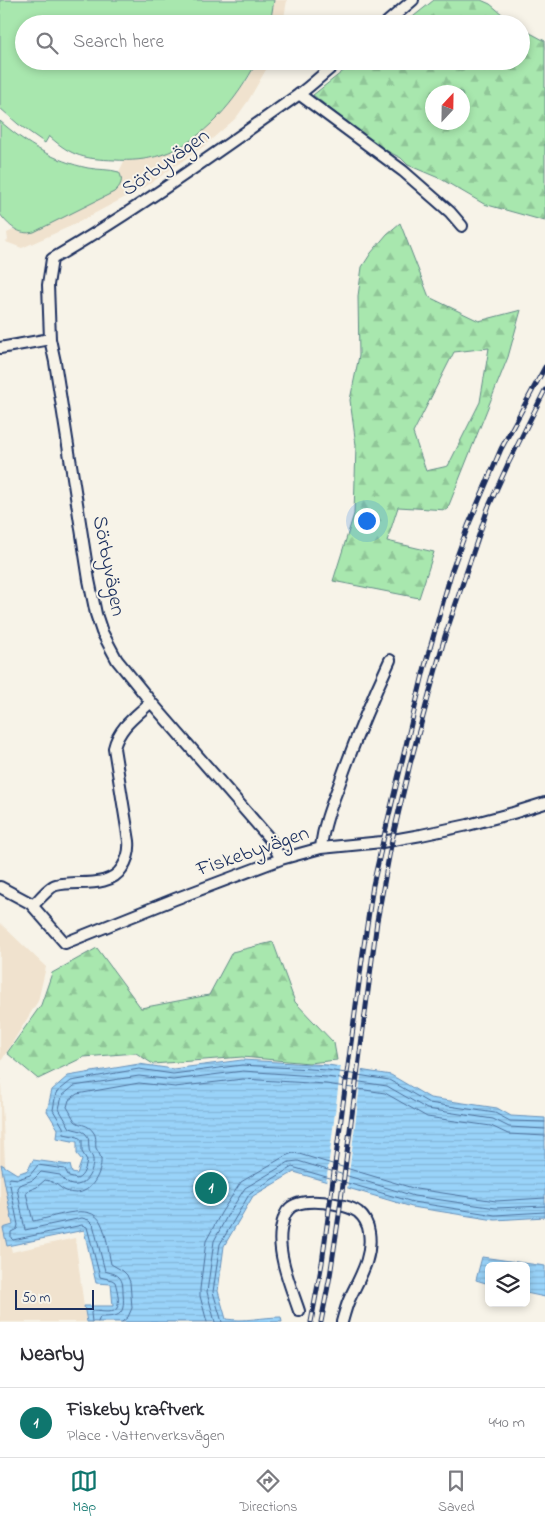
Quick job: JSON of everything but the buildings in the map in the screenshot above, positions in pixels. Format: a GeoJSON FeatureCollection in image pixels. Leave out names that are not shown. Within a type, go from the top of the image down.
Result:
{"type":"FeatureCollection","features":[{"type":"Feature","properties":{"kind":"street"},"geometry":{"type":"LineString","coordinates":[[396,15],[413,0]]}},
{"type":"Feature","properties":{"kind":"street","name":"Sörbyvägen"},"geometry":{"type":"LineString","coordinates":[[281,858],[269,838],[117,660],[102,632],[89,580],[55,362],[45,340],[48,284],[52,259],[144,202],[299,94],[328,70]]}},
{"type":"Feature","properties":{"kind":"street"},"geometry":{"type":"LineString","coordinates":[[299,94],[403,171],[450,212],[462,226]]}},
{"type":"Feature","properties":{"kind":"street"},"geometry":{"type":"LineString","coordinates":[[0,348],[45,340]]}},
{"type":"Feature","properties":{"kind":"street"},"geometry":{"type":"LineString","coordinates":[[321,848],[323,832],[353,744],[390,660]]}},
{"type":"Feature","properties":{"kind":"street"},"geometry":{"type":"LineString","coordinates":[[32,905],[54,885],[109,880],[118,874],[126,862],[130,850],[114,748],[116,738],[125,726],[151,702]]}},
{"type":"Feature","properties":{"kind":"street","name":"Fiskebyvägen"},"geometry":{"type":"LineString","coordinates":[[0,887],[32,905],[65,943],[281,858],[321,848],[382,842],[421,835],[477,823],[545,803]]}},
{"type":"Feature","properties":{"kind":"street"},"geometry":{"type":"LineString","coordinates":[[299,1311],[281,1251],[281,1228],[286,1214],[289,1208],[306,1202],[321,1202],[350,1207],[364,1219],[369,1231],[370,1252],[366,1265],[348,1302],[342,1322]]}},
{"type":"Feature","properties":{"kind":"shaded area"},"geometry":{"type":"Polygon","coordinates":[[[274,0],[287,0],[284,15],[272,15],[274,0]]]}},
{"type":"Feature","properties":{"kind":"shaded area"},"geometry":{"type":"Polygon","coordinates":[[[253,70],[266,70],[236,118],[204,146],[148,185],[71,226],[22,248],[6,242],[8,240],[7,233],[15,229],[22,233],[29,233],[121,176],[119,172],[124,161],[144,159],[176,149],[205,129],[224,111],[249,78],[253,70]]]}},
{"type":"Feature","properties":{"kind":"shaded area"},"geometry":{"type":"Polygon","coordinates":[[[0,923],[46,967],[38,1001],[0,1063],[0,923]]]}},
{"type":"Feature","properties":{"kind":"shaded area"},"geometry":{"type":"Polygon","coordinates":[[[0,1065],[5,1163],[12,1224],[6,1228],[12,1252],[75,1238],[86,1322],[0,1322],[0,1065]]]}},
{"type":"Feature","properties":{"kind":"green space"},"geometry":{"type":"Polygon","coordinates":[[[0,0],[274,0],[272,15],[15,15],[15,70],[252,70],[240,90],[205,130],[176,149],[161,155],[144,159],[126,160],[95,159],[79,156],[49,136],[45,143],[18,124],[0,108],[0,0]]]}},
{"type":"Feature","properties":{"kind":"green space"},"geometry":{"type":"Polygon","coordinates":[[[434,0],[481,0],[490,4],[503,15],[415,15],[434,0]]]}},
{"type":"Feature","properties":{"kind":"green space"},"geometry":{"type":"Polygon","coordinates":[[[530,33],[545,41],[545,221],[484,204],[441,179],[408,165],[401,158],[377,146],[313,95],[345,70],[530,70],[530,33]]]}},
{"type":"Feature","properties":{"kind":"green space"},"geometry":{"type":"Polygon","coordinates":[[[0,121],[30,144],[52,156],[88,168],[119,172],[121,178],[120,185],[114,192],[34,232],[29,233],[14,229],[0,214],[0,121]]]}},
{"type":"Feature","properties":{"kind":"green space"},"geometry":{"type":"Polygon","coordinates":[[[400,223],[429,297],[479,321],[521,310],[508,357],[447,510],[398,507],[387,541],[434,552],[419,598],[333,581],[354,514],[356,445],[350,400],[359,356],[358,296],[362,267],[387,234],[400,223]],[[489,348],[454,352],[413,433],[426,471],[448,466],[480,402],[489,348]]]}},
{"type":"Feature","properties":{"kind":"green space"},"geometry":{"type":"Polygon","coordinates":[[[273,942],[295,1002],[334,1043],[337,1060],[309,1063],[242,1057],[153,1064],[136,1053],[84,1057],[38,1079],[7,1053],[41,1005],[52,973],[97,948],[141,1008],[209,995],[232,952],[273,942]]]}},
{"type":"Feature","properties":{"kind":"water"},"geometry":{"type":"Polygon","coordinates":[[[242,1060],[328,1065],[391,1075],[430,1098],[497,1108],[511,1116],[545,1118],[545,1217],[495,1220],[412,1207],[294,1172],[253,1196],[224,1246],[218,1291],[226,1319],[240,1320],[281,1317],[282,1322],[87,1322],[84,1306],[113,1306],[111,1284],[96,1283],[84,1230],[7,1246],[3,1228],[13,1225],[1,1164],[17,1174],[28,1170],[33,1160],[70,1165],[72,1173],[77,1174],[82,1160],[77,1154],[77,1142],[57,1138],[58,1129],[47,1111],[52,1090],[68,1076],[139,1064],[173,1069],[242,1060]]]}},
{"type":"Feature","properties":{"kind":"water"},"geometry":{"type":"Polygon","coordinates":[[[482,1257],[517,1262],[485,1262],[485,1283],[476,1280],[482,1257]]]}},
{"type":"Feature","properties":{"kind":"water"},"geometry":{"type":"Polygon","coordinates":[[[530,1264],[545,1266],[545,1297],[530,1294],[530,1264]]]}},
{"type":"Feature","properties":{"kind":"pier"},"geometry":{"type":"Polygon","coordinates":[[[341,1065],[362,1068],[347,1190],[326,1184],[341,1065]]]}},
{"type":"Feature","properties":{"kind":"railway"},"geometry":{"type":"LineString","coordinates":[[311,1322],[322,1263],[373,885],[425,666],[452,570],[468,526],[501,449],[545,367]]}},
{"type":"Feature","properties":{"kind":"railway"},"geometry":{"type":"LineString","coordinates":[[321,1322],[339,1215],[377,921],[392,840],[410,764],[445,636],[488,508],[545,390]]}},
{"type":"Feature","properties":{"kind":"place","name":"Fiskeby kraftverk"},"geometry":{"type":"Point","coordinates":[211,1188]}}]}
